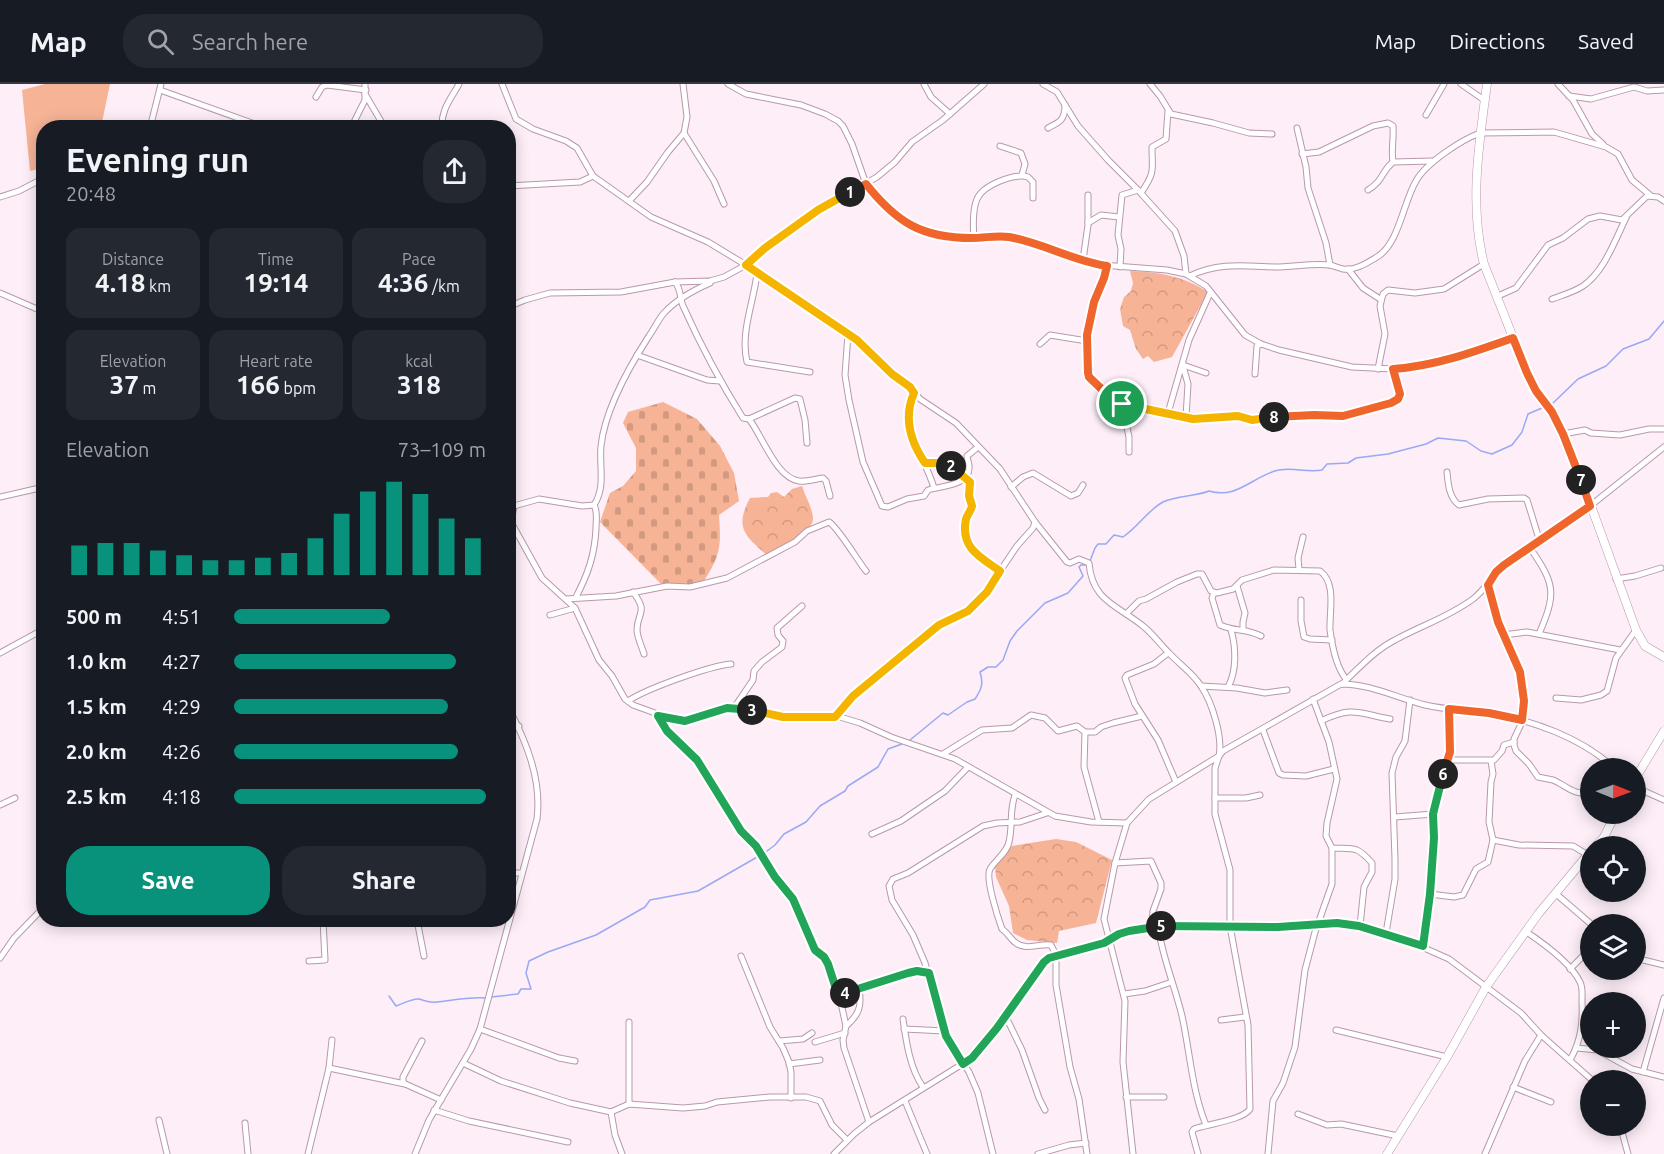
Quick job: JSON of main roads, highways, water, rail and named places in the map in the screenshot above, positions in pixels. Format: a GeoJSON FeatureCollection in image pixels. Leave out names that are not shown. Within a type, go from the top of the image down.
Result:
{"type":"FeatureCollection","features":[{"type":"Feature","properties":{"kind":"waterway"},"geometry":{"type":"LineString","coordinates":[[1552,404],[1578,379],[1606,366],[1623,349],[1649,339],[1664,321]]}},
{"type":"Feature","properties":{"kind":"waterway"},"geometry":{"type":"LineString","coordinates":[[1090,561],[1098,544],[1106,544],[1114,535],[1123,537],[1163,502],[1209,491],[1219,493],[1235,490],[1275,471],[1322,470],[1327,464],[1348,463],[1356,458],[1388,454],[1426,444],[1438,438],[1466,441],[1481,451],[1492,454],[1512,445],[1522,432],[1528,414],[1542,408]]}},
{"type":"Feature","properties":{"kind":"waterway"},"geometry":{"type":"LineString","coordinates":[[910,740],[943,713],[948,715],[975,699],[981,687],[980,672],[988,667],[996,667],[1003,660],[1010,641],[1017,631],[1045,603],[1068,593],[1083,576],[1079,567],[1087,565]]}},
{"type":"Feature","properties":{"kind":"waterway"},"geometry":{"type":"LineString","coordinates":[[763,854],[784,834],[806,822],[820,806],[878,767],[888,749],[902,744]]}},
{"type":"Feature","properties":{"kind":"waterway"},"geometry":{"type":"LineString","coordinates":[[491,997],[518,994],[521,989],[531,989],[526,973],[529,961],[596,935],[645,907],[650,900],[698,891],[759,856]]}},
{"type":"Feature","properties":{"kind":"waterway"},"geometry":{"type":"LineString","coordinates":[[389,996],[396,1006],[417,999],[434,1002],[485,998]]}}]}
